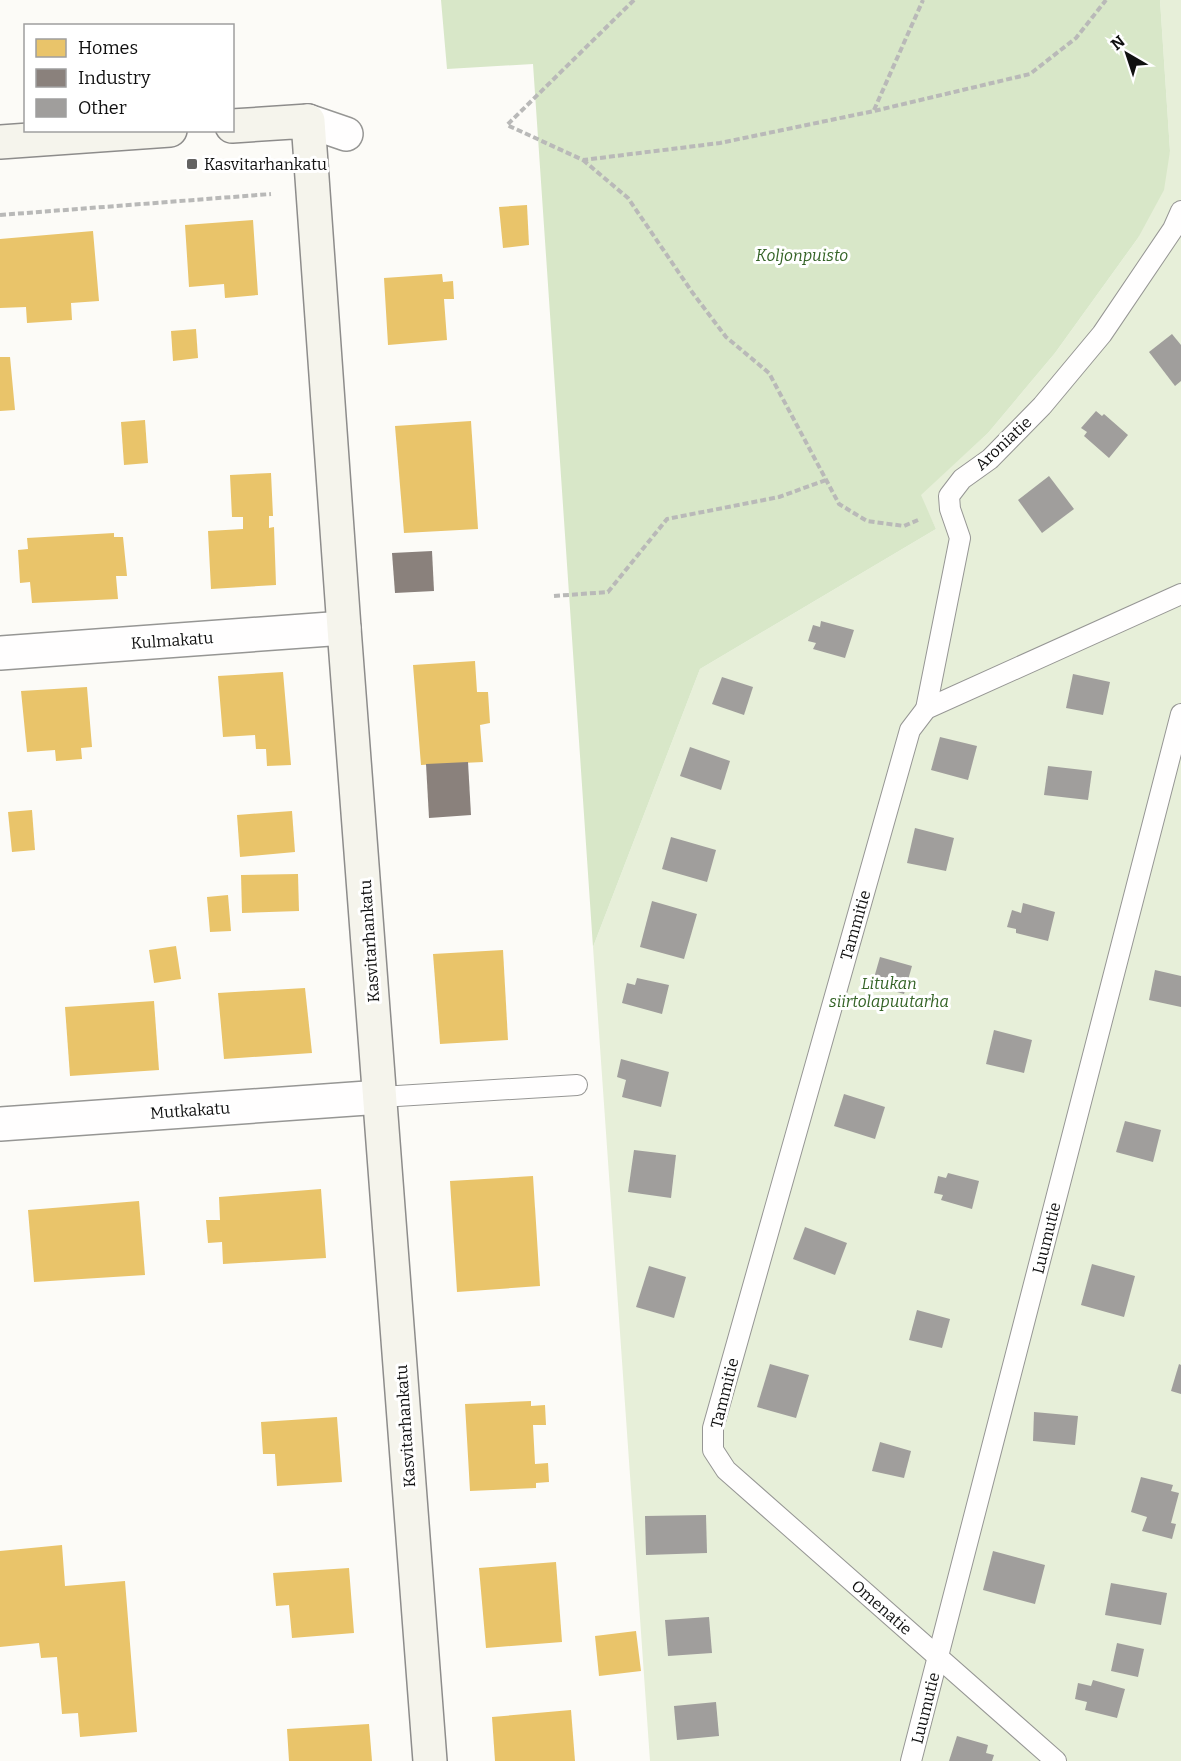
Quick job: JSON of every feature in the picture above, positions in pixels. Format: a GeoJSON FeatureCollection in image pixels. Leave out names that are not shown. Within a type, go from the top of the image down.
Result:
{"type":"FeatureCollection","features":[{"type":"Feature","properties":{"kind":"street"},"geometry":{"type":"LineString","coordinates":[[234,126],[308,121],[346,134]]}},
{"type":"Feature","properties":{"kind":"street","name":"Kasvitarhankatu"},"geometry":{"type":"LineString","coordinates":[[308,121],[429,1761]]}},
{"type":"Feature","properties":{"kind":"street"},"geometry":{"type":"LineString","coordinates":[[0,142],[142,132]]}},
{"type":"Feature","properties":{"kind":"street","name":"Kulmakatu"},"geometry":{"type":"LineString","coordinates":[[0,653],[344,628]]}},
{"type":"Feature","properties":{"kind":"street","name":"Mutkakatu"},"geometry":{"type":"LineString","coordinates":[[0,1124],[381,1096]]}},
{"type":"Feature","properties":{"kind":"lane","name":"Aroniatie"},"geometry":{"type":"LineString","coordinates":[[950,509],[949,496],[962,479],[990,459],[1027,421],[1102,334],[1173,229],[1181,212]]}},
{"type":"Feature","properties":{"kind":"lane"},"geometry":{"type":"LineString","coordinates":[[926,709],[960,538],[950,509]]}},
{"type":"Feature","properties":{"kind":"lane"},"geometry":{"type":"LineString","coordinates":[[926,709],[1181,594]]}},
{"type":"Feature","properties":{"kind":"lane","name":"Tammitie"},"geometry":{"type":"LineString","coordinates":[[714,1450],[712,1428],[903,753],[910,730],[926,709]]}},
{"type":"Feature","properties":{"kind":"lane","name":"Luumutie"},"geometry":{"type":"LineString","coordinates":[[911,1761],[1181,714]]}},
{"type":"Feature","properties":{"kind":"lane"},"geometry":{"type":"LineString","coordinates":[[381,1096],[578,1085]]}},
{"type":"Feature","properties":{"kind":"lane","name":"Omenatie"},"geometry":{"type":"LineString","coordinates":[[714,1450],[726,1470],[1056,1761]]}},
{"type":"Feature","properties":{"kind":"path"},"geometry":{"type":"LineString","coordinates":[[634,0],[507,125],[583,160],[628,198],[692,292],[726,337],[769,373],[838,504],[867,521],[904,526],[950,509]]}},
{"type":"Feature","properties":{"kind":"path"},"geometry":{"type":"LineString","coordinates":[[874,111],[923,0]]}},
{"type":"Feature","properties":{"kind":"path"},"geometry":{"type":"LineString","coordinates":[[583,160],[720,143],[874,111],[1030,74],[1076,38],[1107,0]]}},
{"type":"Feature","properties":{"kind":"path"},"geometry":{"type":"LineString","coordinates":[[0,215],[313,190]]}},
{"type":"Feature","properties":{"kind":"path"},"geometry":{"type":"LineString","coordinates":[[554,596],[608,592],[667,519],[779,497],[826,480]]}},
{"type":"Feature","properties":{"kind":"green space","name":"Koljonpuisto"},"geometry":{"type":"Polygon","coordinates":[[[441,0],[1160,0],[1170,151],[1164,190],[1138,238],[1055,353],[988,433],[921,495],[936,529],[700,669],[593,947],[533,64],[447,69],[441,0]]]}},
{"type":"Feature","properties":{"kind":"green space","name":"Litukan siirtolapuutarha"},"geometry":{"type":"Polygon","coordinates":[[[1160,0],[1181,0],[1181,1761],[650,1761],[593,947],[700,669],[936,529],[920,495],[988,433],[1055,353],[1138,238],[1170,151],[1160,0]]]}},
{"type":"Feature","properties":{"kind":"building: Homes"},"geometry":{"type":"Polygon","coordinates":[[[527,205],[529,245],[503,248],[499,207],[527,205]]]}},
{"type":"Feature","properties":{"kind":"building: Homes"},"geometry":{"type":"Polygon","coordinates":[[[253,220],[258,295],[225,298],[224,284],[189,287],[185,225],[253,220]]]}},
{"type":"Feature","properties":{"kind":"building: Homes"},"geometry":{"type":"Polygon","coordinates":[[[93,231],[99,301],[71,303],[72,320],[27,323],[26,307],[0,308],[0,239],[93,231]]]}},
{"type":"Feature","properties":{"kind":"building: Homes"},"geometry":{"type":"Polygon","coordinates":[[[442,274],[443,282],[453,281],[454,299],[444,299],[447,340],[388,345],[384,278],[442,274]]]}},
{"type":"Feature","properties":{"kind":"building: Homes"},"geometry":{"type":"Polygon","coordinates":[[[196,329],[198,358],[173,361],[171,331],[196,329]]]}},
{"type":"Feature","properties":{"kind":"building: Homes"},"geometry":{"type":"Polygon","coordinates":[[[0,357],[10,357],[15,410],[0,411],[0,357]]]}},
{"type":"Feature","properties":{"kind":"building: Homes"},"geometry":{"type":"Polygon","coordinates":[[[145,420],[148,463],[124,465],[121,422],[145,420]]]}},
{"type":"Feature","properties":{"kind":"building: Homes"},"geometry":{"type":"Polygon","coordinates":[[[471,421],[478,529],[404,533],[395,426],[471,421]]]}},
{"type":"Feature","properties":{"kind":"building: Homes"},"geometry":{"type":"Polygon","coordinates":[[[271,473],[273,516],[269,516],[269,528],[274,527],[276,585],[211,589],[208,531],[243,529],[243,517],[232,517],[230,475],[271,473]]]}},
{"type":"Feature","properties":{"kind":"building: Homes"},"geometry":{"type":"Polygon","coordinates":[[[114,533],[114,537],[123,537],[127,576],[116,576],[118,599],[32,603],[30,582],[20,583],[18,550],[28,549],[27,538],[114,533]]]}},
{"type":"Feature","properties":{"kind":"building: Homes"},"geometry":{"type":"Polygon","coordinates":[[[475,661],[477,692],[488,692],[490,723],[480,725],[483,762],[421,765],[413,665],[475,661]]]}},
{"type":"Feature","properties":{"kind":"building: Homes"},"geometry":{"type":"Polygon","coordinates":[[[283,672],[291,765],[267,766],[266,749],[256,749],[255,735],[223,737],[218,676],[283,672]]]}},
{"type":"Feature","properties":{"kind":"building: Homes"},"geometry":{"type":"Polygon","coordinates":[[[87,687],[92,747],[81,748],[82,759],[56,761],[55,750],[27,752],[21,691],[87,687]]]}},
{"type":"Feature","properties":{"kind":"building: Homes"},"geometry":{"type":"Polygon","coordinates":[[[32,810],[35,850],[12,852],[8,812],[32,810]]]}},
{"type":"Feature","properties":{"kind":"building: Homes"},"geometry":{"type":"Polygon","coordinates":[[[292,811],[295,852],[240,857],[237,815],[292,811]]]}},
{"type":"Feature","properties":{"kind":"building: Homes"},"geometry":{"type":"Polygon","coordinates":[[[298,874],[299,911],[242,913],[241,875],[298,874]]]}},
{"type":"Feature","properties":{"kind":"building: Homes"},"geometry":{"type":"Polygon","coordinates":[[[228,895],[231,931],[210,932],[207,897],[228,895]]]}},
{"type":"Feature","properties":{"kind":"building: Homes"},"geometry":{"type":"Polygon","coordinates":[[[176,946],[181,979],[154,983],[149,950],[176,946]]]}},
{"type":"Feature","properties":{"kind":"building: Homes"},"geometry":{"type":"Polygon","coordinates":[[[503,950],[508,1040],[440,1044],[433,954],[503,950]]]}},
{"type":"Feature","properties":{"kind":"building: Homes"},"geometry":{"type":"Polygon","coordinates":[[[305,988],[312,1053],[224,1059],[218,993],[305,988]]]}},
{"type":"Feature","properties":{"kind":"building: Homes"},"geometry":{"type":"Polygon","coordinates":[[[154,1001],[159,1070],[70,1076],[65,1007],[154,1001]]]}},
{"type":"Feature","properties":{"kind":"building: Homes"},"geometry":{"type":"Polygon","coordinates":[[[533,1176],[540,1286],[457,1292],[450,1181],[533,1176]]]}},
{"type":"Feature","properties":{"kind":"building: Homes"},"geometry":{"type":"Polygon","coordinates":[[[321,1189],[326,1258],[223,1264],[222,1242],[208,1243],[206,1220],[220,1220],[219,1197],[321,1189]]]}},
{"type":"Feature","properties":{"kind":"building: Homes"},"geometry":{"type":"Polygon","coordinates":[[[139,1201],[145,1275],[34,1282],[28,1210],[139,1201]]]}},
{"type":"Feature","properties":{"kind":"building: Homes"},"geometry":{"type":"Polygon","coordinates":[[[531,1401],[531,1406],[545,1405],[546,1425],[533,1425],[535,1464],[548,1463],[549,1482],[536,1483],[536,1488],[470,1491],[465,1404],[531,1401]]]}},
{"type":"Feature","properties":{"kind":"building: Homes"},"geometry":{"type":"Polygon","coordinates":[[[337,1417],[342,1482],[277,1486],[275,1454],[263,1454],[261,1422],[337,1417]]]}},
{"type":"Feature","properties":{"kind":"building: Homes"},"geometry":{"type":"Polygon","coordinates":[[[62,1545],[65,1586],[125,1581],[137,1732],[80,1737],[78,1713],[62,1714],[57,1657],[41,1658],[39,1643],[0,1647],[0,1551],[62,1545]]]}},
{"type":"Feature","properties":{"kind":"building: Homes"},"geometry":{"type":"Polygon","coordinates":[[[556,1562],[562,1642],[486,1648],[479,1568],[556,1562]]]}},
{"type":"Feature","properties":{"kind":"building: Homes"},"geometry":{"type":"Polygon","coordinates":[[[349,1568],[354,1633],[292,1638],[289,1605],[276,1606],[273,1573],[349,1568]]]}},
{"type":"Feature","properties":{"kind":"building: Homes"},"geometry":{"type":"Polygon","coordinates":[[[636,1631],[641,1671],[599,1676],[595,1636],[636,1631]]]}},
{"type":"Feature","properties":{"kind":"building: Homes"},"geometry":{"type":"Polygon","coordinates":[[[571,1710],[575,1761],[495,1761],[492,1717],[571,1710]]]}},
{"type":"Feature","properties":{"kind":"building: Homes"},"geometry":{"type":"Polygon","coordinates":[[[369,1724],[372,1761],[289,1761],[287,1729],[369,1724]]]}},
{"type":"Feature","properties":{"kind":"building: Industry"},"geometry":{"type":"Polygon","coordinates":[[[432,551],[434,591],[395,593],[392,553],[432,551]]]}},
{"type":"Feature","properties":{"kind":"building: Industry"},"geometry":{"type":"Polygon","coordinates":[[[468,762],[471,815],[429,818],[426,764],[468,762]]]}},
{"type":"Feature","properties":{"kind":"building: Other"},"geometry":{"type":"Polygon","coordinates":[[[1172,334],[1181,345],[1181,381],[1175,386],[1149,352],[1172,334]]]}},
{"type":"Feature","properties":{"kind":"building: Other"},"geometry":{"type":"Polygon","coordinates":[[[1096,411],[1102,416],[1104,414],[1128,435],[1109,458],[1084,436],[1087,432],[1081,428],[1096,411]]]}},
{"type":"Feature","properties":{"kind":"building: Other"},"geometry":{"type":"Polygon","coordinates":[[[1049,476],[1074,509],[1042,533],[1018,500],[1049,476]]]}},
{"type":"Feature","properties":{"kind":"building: Other"},"geometry":{"type":"Polygon","coordinates":[[[821,621],[854,630],[845,658],[813,649],[816,643],[808,641],[813,625],[820,627],[821,621]]]}},
{"type":"Feature","properties":{"kind":"building: Other"},"geometry":{"type":"Polygon","coordinates":[[[1073,674],[1110,682],[1103,715],[1066,708],[1073,674]]]}},
{"type":"Feature","properties":{"kind":"building: Other"},"geometry":{"type":"Polygon","coordinates":[[[722,677],[753,687],[744,715],[712,704],[722,677]]]}},
{"type":"Feature","properties":{"kind":"building: Other"},"geometry":{"type":"Polygon","coordinates":[[[940,737],[977,746],[968,780],[931,770],[940,737]]]}},
{"type":"Feature","properties":{"kind":"building: Other"},"geometry":{"type":"Polygon","coordinates":[[[690,747],[730,761],[721,790],[680,776],[690,747]]]}},
{"type":"Feature","properties":{"kind":"building: Other"},"geometry":{"type":"Polygon","coordinates":[[[1048,766],[1092,771],[1088,800],[1044,795],[1048,766]]]}},
{"type":"Feature","properties":{"kind":"building: Other"},"geometry":{"type":"Polygon","coordinates":[[[915,828],[954,838],[946,871],[907,863],[915,828]]]}},
{"type":"Feature","properties":{"kind":"building: Other"},"geometry":{"type":"Polygon","coordinates":[[[671,837],[716,850],[707,882],[662,869],[671,837]]]}},
{"type":"Feature","properties":{"kind":"building: Other"},"geometry":{"type":"Polygon","coordinates":[[[652,901],[697,914],[684,959],[640,947],[652,901]]]}},
{"type":"Feature","properties":{"kind":"building: Other"},"geometry":{"type":"Polygon","coordinates":[[[1023,903],[1055,912],[1048,941],[1016,933],[1016,929],[1007,927],[1012,910],[1021,913],[1023,903]]]}},
{"type":"Feature","properties":{"kind":"building: Other"},"geometry":{"type":"Polygon","coordinates":[[[880,957],[912,966],[904,994],[872,985],[880,957]]]}},
{"type":"Feature","properties":{"kind":"building: Other"},"geometry":{"type":"Polygon","coordinates":[[[1155,970],[1181,976],[1181,1007],[1149,1000],[1155,970]]]}},
{"type":"Feature","properties":{"kind":"building: Other"},"geometry":{"type":"Polygon","coordinates":[[[637,978],[669,985],[662,1014],[622,1003],[627,983],[635,985],[637,978]]]}},
{"type":"Feature","properties":{"kind":"building: Other"},"geometry":{"type":"Polygon","coordinates":[[[994,1030],[1032,1040],[1024,1073],[986,1064],[994,1030]]]}},
{"type":"Feature","properties":{"kind":"building: Other"},"geometry":{"type":"Polygon","coordinates":[[[621,1059],[669,1072],[661,1107],[622,1097],[626,1080],[617,1077],[621,1059]]]}},
{"type":"Feature","properties":{"kind":"building: Other"},"geometry":{"type":"Polygon","coordinates":[[[844,1094],[885,1107],[875,1139],[834,1126],[844,1094]]]}},
{"type":"Feature","properties":{"kind":"building: Other"},"geometry":{"type":"Polygon","coordinates":[[[1125,1121],[1161,1130],[1153,1162],[1116,1152],[1125,1121]]]}},
{"type":"Feature","properties":{"kind":"building: Other"},"geometry":{"type":"Polygon","coordinates":[[[634,1150],[676,1155],[671,1198],[628,1192],[634,1150]]]}},
{"type":"Feature","properties":{"kind":"building: Other"},"geometry":{"type":"Polygon","coordinates":[[[948,1173],[979,1181],[972,1209],[941,1200],[943,1195],[934,1193],[938,1176],[946,1178],[948,1173]]]}},
{"type":"Feature","properties":{"kind":"building: Other"},"geometry":{"type":"Polygon","coordinates":[[[805,1227],[847,1243],[835,1275],[793,1259],[805,1227]]]}},
{"type":"Feature","properties":{"kind":"building: Other"},"geometry":{"type":"Polygon","coordinates":[[[1092,1264],[1135,1276],[1124,1317],[1081,1305],[1092,1264]]]}},
{"type":"Feature","properties":{"kind":"building: Other"},"geometry":{"type":"Polygon","coordinates":[[[649,1266],[686,1277],[674,1318],[636,1307],[649,1266]]]}},
{"type":"Feature","properties":{"kind":"building: Other"},"geometry":{"type":"Polygon","coordinates":[[[917,1310],[950,1319],[942,1348],[909,1340],[917,1310]]]}},
{"type":"Feature","properties":{"kind":"building: Other"},"geometry":{"type":"Polygon","coordinates":[[[770,1364],[809,1375],[796,1418],[757,1407],[770,1364]]]}},
{"type":"Feature","properties":{"kind":"building: Other"},"geometry":{"type":"Polygon","coordinates":[[[1179,1364],[1181,1365],[1181,1394],[1171,1391],[1179,1364]]]}},
{"type":"Feature","properties":{"kind":"building: Other"},"geometry":{"type":"Polygon","coordinates":[[[1034,1412],[1078,1416],[1075,1445],[1033,1441],[1034,1412]]]}},
{"type":"Feature","properties":{"kind":"building: Other"},"geometry":{"type":"Polygon","coordinates":[[[880,1442],[911,1451],[904,1478],[872,1471],[880,1442]]]}},
{"type":"Feature","properties":{"kind":"building: Other"},"geometry":{"type":"Polygon","coordinates":[[[1141,1477],[1173,1485],[1171,1491],[1179,1493],[1171,1523],[1176,1524],[1172,1539],[1142,1531],[1147,1517],[1131,1512],[1141,1477]]]}},
{"type":"Feature","properties":{"kind":"building: Other"},"geometry":{"type":"Polygon","coordinates":[[[706,1515],[707,1553],[646,1555],[645,1516],[706,1515]]]}},
{"type":"Feature","properties":{"kind":"building: Other"},"geometry":{"type":"Polygon","coordinates":[[[993,1551],[1045,1565],[1035,1604],[983,1590],[993,1551]]]}},
{"type":"Feature","properties":{"kind":"building: Other"},"geometry":{"type":"Polygon","coordinates":[[[1111,1583],[1167,1593],[1161,1625],[1105,1615],[1111,1583]]]}},
{"type":"Feature","properties":{"kind":"building: Other"},"geometry":{"type":"Polygon","coordinates":[[[709,1617],[712,1653],[668,1656],[665,1620],[709,1617]]]}},
{"type":"Feature","properties":{"kind":"building: Other"},"geometry":{"type":"Polygon","coordinates":[[[1117,1643],[1144,1649],[1138,1677],[1111,1671],[1117,1643]]]}},
{"type":"Feature","properties":{"kind":"building: Other"},"geometry":{"type":"Polygon","coordinates":[[[1093,1680],[1125,1689],[1117,1718],[1085,1710],[1087,1702],[1075,1699],[1078,1683],[1091,1686],[1093,1680]]]}},
{"type":"Feature","properties":{"kind":"building: Other"},"geometry":{"type":"Polygon","coordinates":[[[716,1702],[719,1736],[677,1740],[674,1706],[716,1702]]]}},
{"type":"Feature","properties":{"kind":"building: Other"},"geometry":{"type":"Polygon","coordinates":[[[957,1736],[988,1745],[986,1753],[994,1755],[992,1761],[949,1761],[957,1736]]]}},
{"type":"Feature","properties":{"kind":"place","name":"Kasvitarhankatu"},"geometry":{"type":"Point","coordinates":[192,164]}}]}
